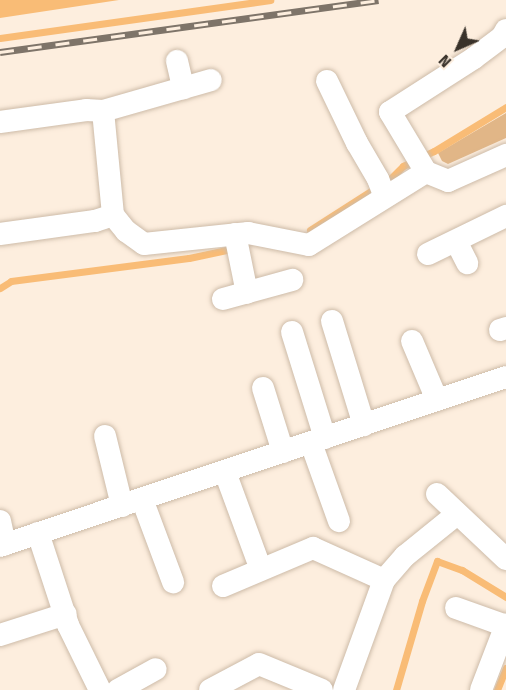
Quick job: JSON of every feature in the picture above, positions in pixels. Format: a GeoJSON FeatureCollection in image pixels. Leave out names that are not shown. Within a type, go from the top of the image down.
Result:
{"type":"FeatureCollection","features":[{"type":"Feature","properties":{"kind":"street"},"geometry":{"type":"LineString","coordinates":[[506,30],[502,37],[474,58],[390,112],[420,162],[448,181],[506,155]]}},
{"type":"Feature","properties":{"kind":"street"},"geometry":{"type":"LineString","coordinates":[[177,61],[183,88]]}},
{"type":"Feature","properties":{"kind":"street"},"geometry":{"type":"LineString","coordinates":[[0,122],[86,110],[103,111],[211,80]]}},
{"type":"Feature","properties":{"kind":"street"},"geometry":{"type":"LineString","coordinates":[[327,81],[382,188]]}},
{"type":"Feature","properties":{"kind":"street"},"geometry":{"type":"LineString","coordinates":[[103,111],[113,214],[126,231],[144,244],[237,244],[248,233],[309,245],[382,188],[420,162]]}},
{"type":"Feature","properties":{"kind":"street"},"geometry":{"type":"LineString","coordinates":[[0,234],[95,221],[113,214]]}},
{"type":"Feature","properties":{"kind":"street"},"geometry":{"type":"LineString","coordinates":[[428,254],[506,216]]}},
{"type":"Feature","properties":{"kind":"street"},"geometry":{"type":"LineString","coordinates":[[456,241],[467,263]]}},
{"type":"Feature","properties":{"kind":"street"},"geometry":{"type":"LineString","coordinates":[[237,244],[247,293]]}},
{"type":"Feature","properties":{"kind":"street"},"geometry":{"type":"LineString","coordinates":[[224,299],[292,280]]}},
{"type":"Feature","properties":{"kind":"street"},"geometry":{"type":"LineString","coordinates":[[332,321],[364,425]]}},
{"type":"Feature","properties":{"kind":"street"},"geometry":{"type":"LineString","coordinates":[[292,332],[339,521]]}},
{"type":"Feature","properties":{"kind":"street"},"geometry":{"type":"LineString","coordinates":[[412,341],[437,400]]}},
{"type":"Feature","properties":{"kind":"street"},"geometry":{"type":"LineString","coordinates":[[0,521],[2,545],[506,378]]}},
{"type":"Feature","properties":{"kind":"street"},"geometry":{"type":"LineString","coordinates":[[263,388],[283,452]]}},
{"type":"Feature","properties":{"kind":"street"},"geometry":{"type":"LineString","coordinates":[[105,436],[132,502],[173,582]]}},
{"type":"Feature","properties":{"kind":"street"},"geometry":{"type":"LineString","coordinates":[[225,471],[257,559]]}},
{"type":"Feature","properties":{"kind":"street"},"geometry":{"type":"LineString","coordinates":[[437,494],[506,559]]}},
{"type":"Feature","properties":{"kind":"street"},"geometry":{"type":"LineString","coordinates":[[344,690],[384,580],[405,556],[457,514]]}},
{"type":"Feature","properties":{"kind":"street"},"geometry":{"type":"LineString","coordinates":[[38,534],[68,625],[100,690]]}},
{"type":"Feature","properties":{"kind":"street"},"geometry":{"type":"LineString","coordinates":[[223,586],[313,548],[384,580]]}},
{"type":"Feature","properties":{"kind":"street"},"geometry":{"type":"LineString","coordinates":[[456,608],[506,626],[481,690]]}},
{"type":"Feature","properties":{"kind":"street"},"geometry":{"type":"LineString","coordinates":[[0,635],[66,614]]}},
{"type":"Feature","properties":{"kind":"street"},"geometry":{"type":"LineString","coordinates":[[210,690],[259,664],[322,690]]}},
{"type":"Feature","properties":{"kind":"street"},"geometry":{"type":"LineString","coordinates":[[118,690],[156,669]]}},
{"type":"Feature","properties":{"kind":"shaded area"},"geometry":{"type":"Polygon","coordinates":[[[0,0],[119,0],[0,18],[0,0]]]}},
{"type":"Feature","properties":{"kind":"shaded area"},"geometry":{"type":"Polygon","coordinates":[[[506,113],[506,138],[448,164],[442,161],[438,153],[506,113]]]}},
{"type":"Feature","properties":{"kind":"waterway"},"geometry":{"type":"LineString","coordinates":[[0,38],[270,0]]}},
{"type":"Feature","properties":{"kind":"waterway"},"geometry":{"type":"LineString","coordinates":[[310,230],[391,178],[403,166],[434,151],[506,107]]}},
{"type":"Feature","properties":{"kind":"waterway"},"geometry":{"type":"LineString","coordinates":[[0,288],[11,281],[189,258],[236,248]]}},
{"type":"Feature","properties":{"kind":"waterway"},"geometry":{"type":"LineString","coordinates":[[396,690],[422,601],[437,561],[462,570],[506,597]]}},
{"type":"Feature","properties":{"kind":"waterway"},"geometry":{"type":"LineString","coordinates":[[497,690],[506,668]]}},
{"type":"Feature","properties":{"kind":"railway"},"geometry":{"type":"LineString","coordinates":[[0,52],[378,0]]}}]}
